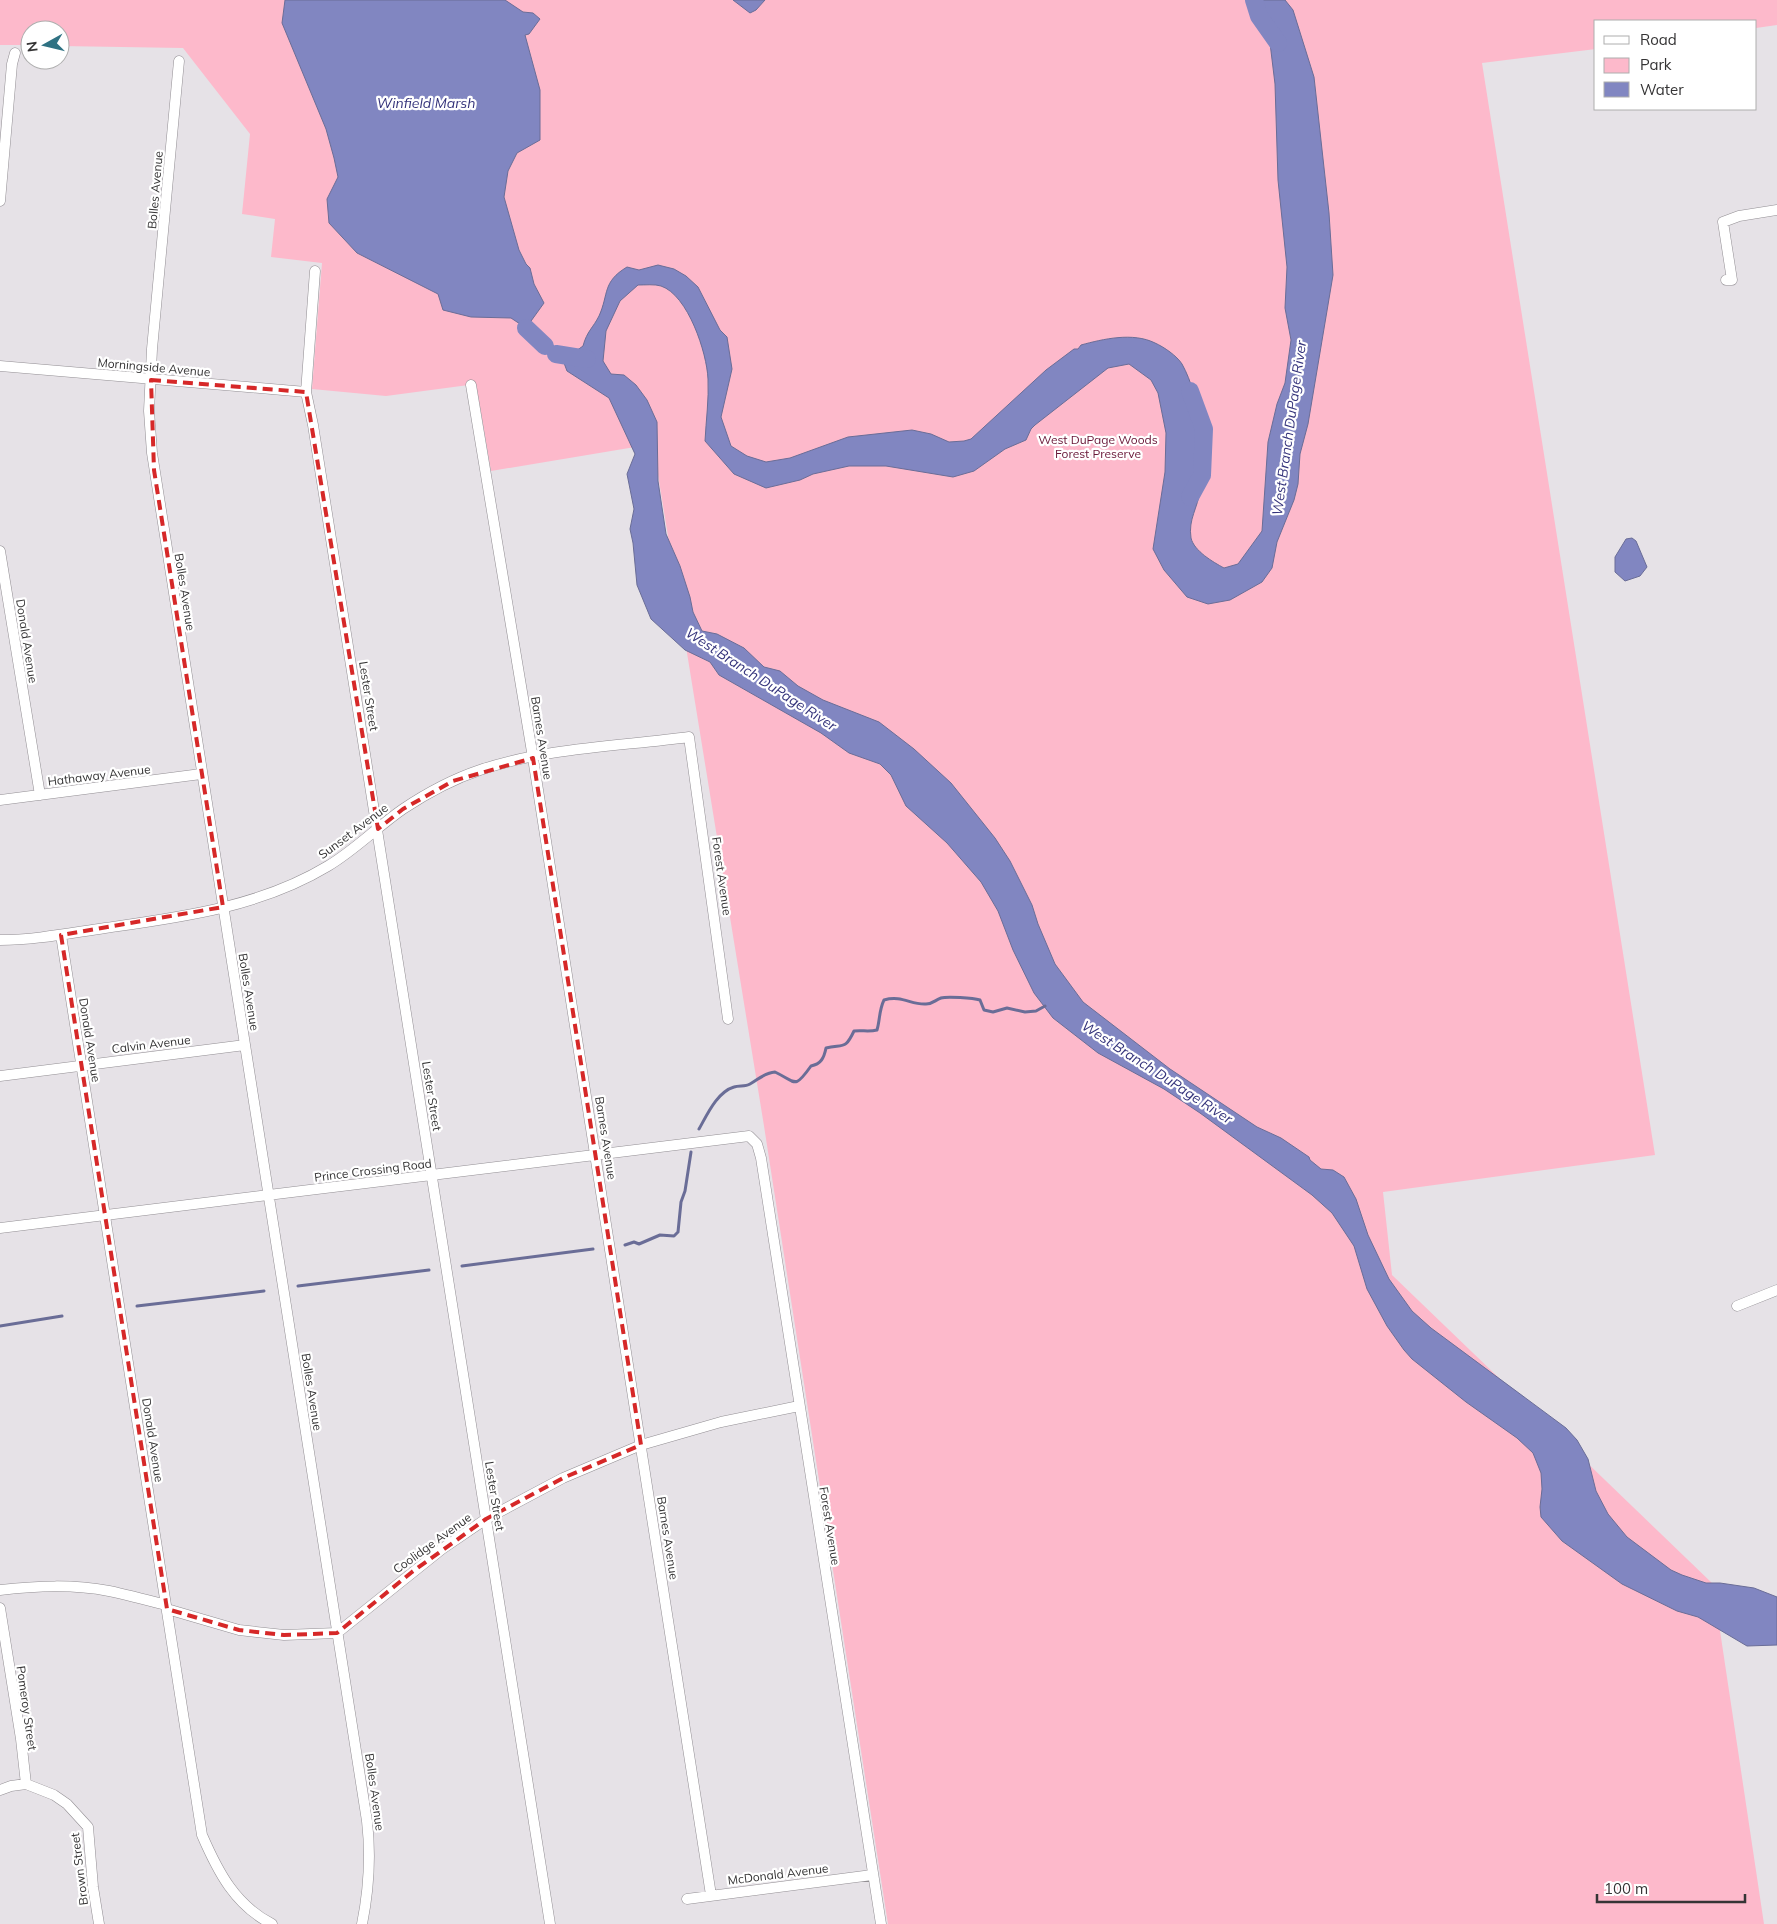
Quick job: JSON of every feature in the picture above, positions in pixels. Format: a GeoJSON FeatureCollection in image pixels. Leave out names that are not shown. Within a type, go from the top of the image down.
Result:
{"type":"FeatureCollection","features":[{"type":"Feature","properties":{"kind":"street"},"geometry":{"type":"LineString","coordinates":[[0,201],[12,64],[15,53]]}},
{"type":"Feature","properties":{"kind":"street","name":"Bolles Avenue"},"geometry":{"type":"LineString","coordinates":[[179,61],[150,380],[149,411],[152,453],[369,1844],[369,1879],[362,1924]]}},
{"type":"Feature","properties":{"kind":"street"},"geometry":{"type":"LineString","coordinates":[[1726,280],[1732,280],[1723,222],[1739,216],[1777,210]]}},
{"type":"Feature","properties":{"kind":"street","name":"Lester Street"},"geometry":{"type":"LineString","coordinates":[[315,271],[306,392],[315,435],[378,829],[550,1924]]}},
{"type":"Feature","properties":{"kind":"street","name":"Morningside Avenue"},"geometry":{"type":"LineString","coordinates":[[0,366],[306,392]]}},
{"type":"Feature","properties":{"kind":"street","name":"Barnes Avenue"},"geometry":{"type":"LineString","coordinates":[[471,384],[533,758],[712,1895]]}},
{"type":"Feature","properties":{"kind":"street","name":"Donald Avenue"},"geometry":{"type":"LineString","coordinates":[[0,551],[40,795]]}},
{"type":"Feature","properties":{"kind":"street","name":"Sunset Avenue"},"geometry":{"type":"LineString","coordinates":[[0,940],[61,935],[202,914],[272,893],[302,880],[336,861],[402,809],[453,781],[505,763],[689,737]]}},
{"type":"Feature","properties":{"kind":"street","name":"Forest Avenue"},"geometry":{"type":"LineString","coordinates":[[689,737],[728,1019]]}},
{"type":"Feature","properties":{"kind":"street","name":"Hathaway Avenue"},"geometry":{"type":"LineString","coordinates":[[0,800],[201,774]]}},
{"type":"Feature","properties":{"kind":"street","name":"Donald Avenue"},"geometry":{"type":"LineString","coordinates":[[61,935],[202,1835],[214,1862],[234,1893],[256,1916],[272,1924]]}},
{"type":"Feature","properties":{"kind":"street","name":"Calvin Avenue"},"geometry":{"type":"LineString","coordinates":[[0,1076],[245,1045]]}},
{"type":"Feature","properties":{"kind":"street","name":"Forest Avenue"},"geometry":{"type":"LineString","coordinates":[[749,1136],[757,1144],[762,1158],[799,1406],[881,1924]]}},
{"type":"Feature","properties":{"kind":"street","name":"Prince Crossing Road"},"geometry":{"type":"LineString","coordinates":[[0,1228],[749,1136]]}},
{"type":"Feature","properties":{"kind":"street"},"geometry":{"type":"LineString","coordinates":[[1737,1306],[1777,1290]]}},
{"type":"Feature","properties":{"kind":"street","name":"Coolidge Avenue"},"geometry":{"type":"LineString","coordinates":[[337,1633],[412,1572],[486,1519],[563,1478],[641,1445],[721,1422],[799,1406]]}},
{"type":"Feature","properties":{"kind":"street"},"geometry":{"type":"LineString","coordinates":[[0,1590],[42,1586],[80,1587],[110,1591],[239,1630],[284,1635],[337,1633]]}},
{"type":"Feature","properties":{"kind":"street","name":"Pomeroy Street"},"geometry":{"type":"LineString","coordinates":[[0,1608],[21,1738],[26,1784]]}},
{"type":"Feature","properties":{"kind":"street"},"geometry":{"type":"LineString","coordinates":[[0,1790],[26,1784]]}},
{"type":"Feature","properties":{"kind":"street","name":"Brown Street"},"geometry":{"type":"LineString","coordinates":[[26,1784],[54,1795],[67,1804],[88,1827],[93,1887],[99,1924]]}},
{"type":"Feature","properties":{"kind":"street","name":"McDonald Avenue"},"geometry":{"type":"LineString","coordinates":[[687,1898],[872,1874]]}},
{"type":"Feature","properties":{"kind":"highlighted area"},"geometry":{"type":"Polygon","coordinates":[[[151,380],[306,392],[378,829],[403,809],[453,781],[533,758],[641,1445],[563,1478],[486,1519],[412,1572],[337,1633],[284,1635],[239,1630],[167,1609],[61,935],[223,907],[154,470],[151,380]]]}},
{"type":"Feature","properties":{"kind":"green space","name":"West DuPage Woods Forest Preserve"},"geometry":{"type":"Polygon","coordinates":[[[0,0],[1777,0],[1777,25],[1757,28],[1757,20],[1594,20],[1594,49],[1482,63],[1655,1155],[1383,1192],[1392,1275],[1713,1584],[1764,1924],[888,1924],[764,1126],[653,444],[491,471],[476,384],[386,396],[312,389],[322,263],[271,257],[275,219],[242,214],[250,134],[183,48],[70,46],[70,20],[20,20],[20,45],[0,45],[0,0]]]}},
{"type":"Feature","properties":{"kind":"water","name":"Winfield Marsh"},"geometry":{"type":"Polygon","coordinates":[[[285,0],[505,0],[523,12],[533,13],[540,19],[529,34],[525,35],[540,90],[540,140],[517,153],[508,171],[504,197],[519,250],[530,268],[534,284],[544,303],[526,328],[511,318],[471,317],[443,310],[438,294],[357,253],[329,223],[327,199],[338,177],[326,129],[282,23],[285,0]]]}},
{"type":"Feature","properties":{"kind":"water"},"geometry":{"type":"Polygon","coordinates":[[[733,0],[765,0],[756,10],[750,13],[733,0]]]}},
{"type":"Feature","properties":{"kind":"water"},"geometry":{"type":"Polygon","coordinates":[[[1257,0],[1285,0],[1293,10],[1314,77],[1329,213],[1333,275],[1308,424],[1300,454],[1298,484],[1294,500],[1277,542],[1272,568],[1262,582],[1230,600],[1208,604],[1187,597],[1164,570],[1153,549],[1165,472],[1166,433],[1158,393],[1151,380],[1129,364],[1108,368],[1035,425],[1026,440],[1005,449],[974,471],[953,477],[886,466],[849,466],[766,488],[734,474],[705,441],[708,402],[707,368],[694,326],[680,301],[671,292],[659,285],[638,285],[620,301],[606,331],[603,361],[611,374],[624,375],[636,385],[647,400],[657,422],[658,481],[666,534],[680,566],[693,612],[702,631],[717,634],[744,648],[764,667],[780,671],[798,686],[823,700],[879,722],[914,749],[951,783],[995,838],[1010,861],[1032,905],[1055,964],[1083,1002],[1170,1069],[1257,1127],[1281,1138],[1309,1157],[1321,1169],[1333,1170],[1344,1177],[1356,1199],[1368,1235],[1389,1279],[1412,1311],[1431,1328],[1566,1428],[1577,1440],[1588,1459],[1596,1491],[1608,1514],[1627,1537],[1671,1570],[1682,1575],[1706,1583],[1754,1588],[1777,1597],[1777,1645],[1747,1646],[1698,1617],[1677,1611],[1622,1584],[1562,1541],[1541,1517],[1541,1473],[1533,1453],[1517,1438],[1466,1402],[1412,1359],[1404,1350],[1387,1326],[1367,1289],[1354,1246],[1332,1213],[1312,1195],[1200,1113],[1164,1089],[1098,1053],[1053,1018],[1034,993],[1013,950],[998,911],[981,882],[947,843],[906,806],[891,775],[880,764],[849,753],[821,733],[719,675],[710,662],[685,650],[651,619],[637,585],[630,529],[634,509],[627,474],[635,454],[609,398],[567,371],[564,363],[569,356],[583,346],[588,333],[599,316],[607,289],[613,278],[627,267],[639,270],[658,265],[674,269],[686,276],[698,287],[720,330],[727,337],[732,369],[721,417],[731,446],[747,456],[766,462],[790,458],[848,437],[912,430],[931,434],[949,442],[971,439],[1046,370],[1074,349],[1078,349],[1081,345],[1128,337],[1146,340],[1166,349],[1180,361],[1194,393],[1202,442],[1202,459],[1199,496],[1190,531],[1193,543],[1204,556],[1224,568],[1238,564],[1262,531],[1268,442],[1277,404],[1285,383],[1291,340],[1285,308],[1287,267],[1278,180],[1275,84],[1270,43],[1257,0]]]}},
{"type":"Feature","properties":{"kind":"water"},"geometry":{"type":"Polygon","coordinates":[[[1632,538],[1636,541],[1647,567],[1640,576],[1625,581],[1615,572],[1615,557],[1626,539],[1632,538]]]}},
{"type":"Feature","properties":{"kind":"waterway","name":"West Branch DuPage River"},"geometry":{"type":"LineString","coordinates":[[1254,0],[1259,16],[1278,43]]}},
{"type":"Feature","properties":{"kind":"waterway"},"geometry":{"type":"LineString","coordinates":[[526,328],[545,346]]}},
{"type":"Feature","properties":{"kind":"waterway"},"geometry":{"type":"LineString","coordinates":[[556,354],[587,359]]}},
{"type":"Feature","properties":{"kind":"waterway","name":"West Branch DuPage River"},"geometry":{"type":"LineString","coordinates":[[1190,391],[1204,429],[1202,475],[1190,497]]}},
{"type":"Feature","properties":{"kind":"waterway"},"geometry":{"type":"LineString","coordinates":[[699,1129],[713,1105],[728,1090],[736,1086],[748,1085],[765,1075],[775,1072],[791,1081],[798,1081],[811,1066],[822,1060],[826,1048],[846,1044],[854,1031],[877,1030],[884,1000],[901,999],[926,1004],[944,997],[954,997],[980,1000],[984,1010],[993,1012],[1007,1008],[1025,1012],[1036,1011],[1045,1006]]}},
{"type":"Feature","properties":{"kind":"waterway"},"geometry":{"type":"LineString","coordinates":[[625,1245],[634,1242],[639,1244],[660,1235],[674,1236],[678,1232],[681,1202],[685,1191],[691,1152]]}},
{"type":"Feature","properties":{"kind":"waterway"},"geometry":{"type":"LineString","coordinates":[[462,1266],[593,1249]]}},
{"type":"Feature","properties":{"kind":"waterway"},"geometry":{"type":"LineString","coordinates":[[298,1286],[429,1270]]}},
{"type":"Feature","properties":{"kind":"waterway"},"geometry":{"type":"LineString","coordinates":[[137,1306],[264,1291]]}},
{"type":"Feature","properties":{"kind":"waterway"},"geometry":{"type":"LineString","coordinates":[[0,1326],[62,1316]]}}]}
